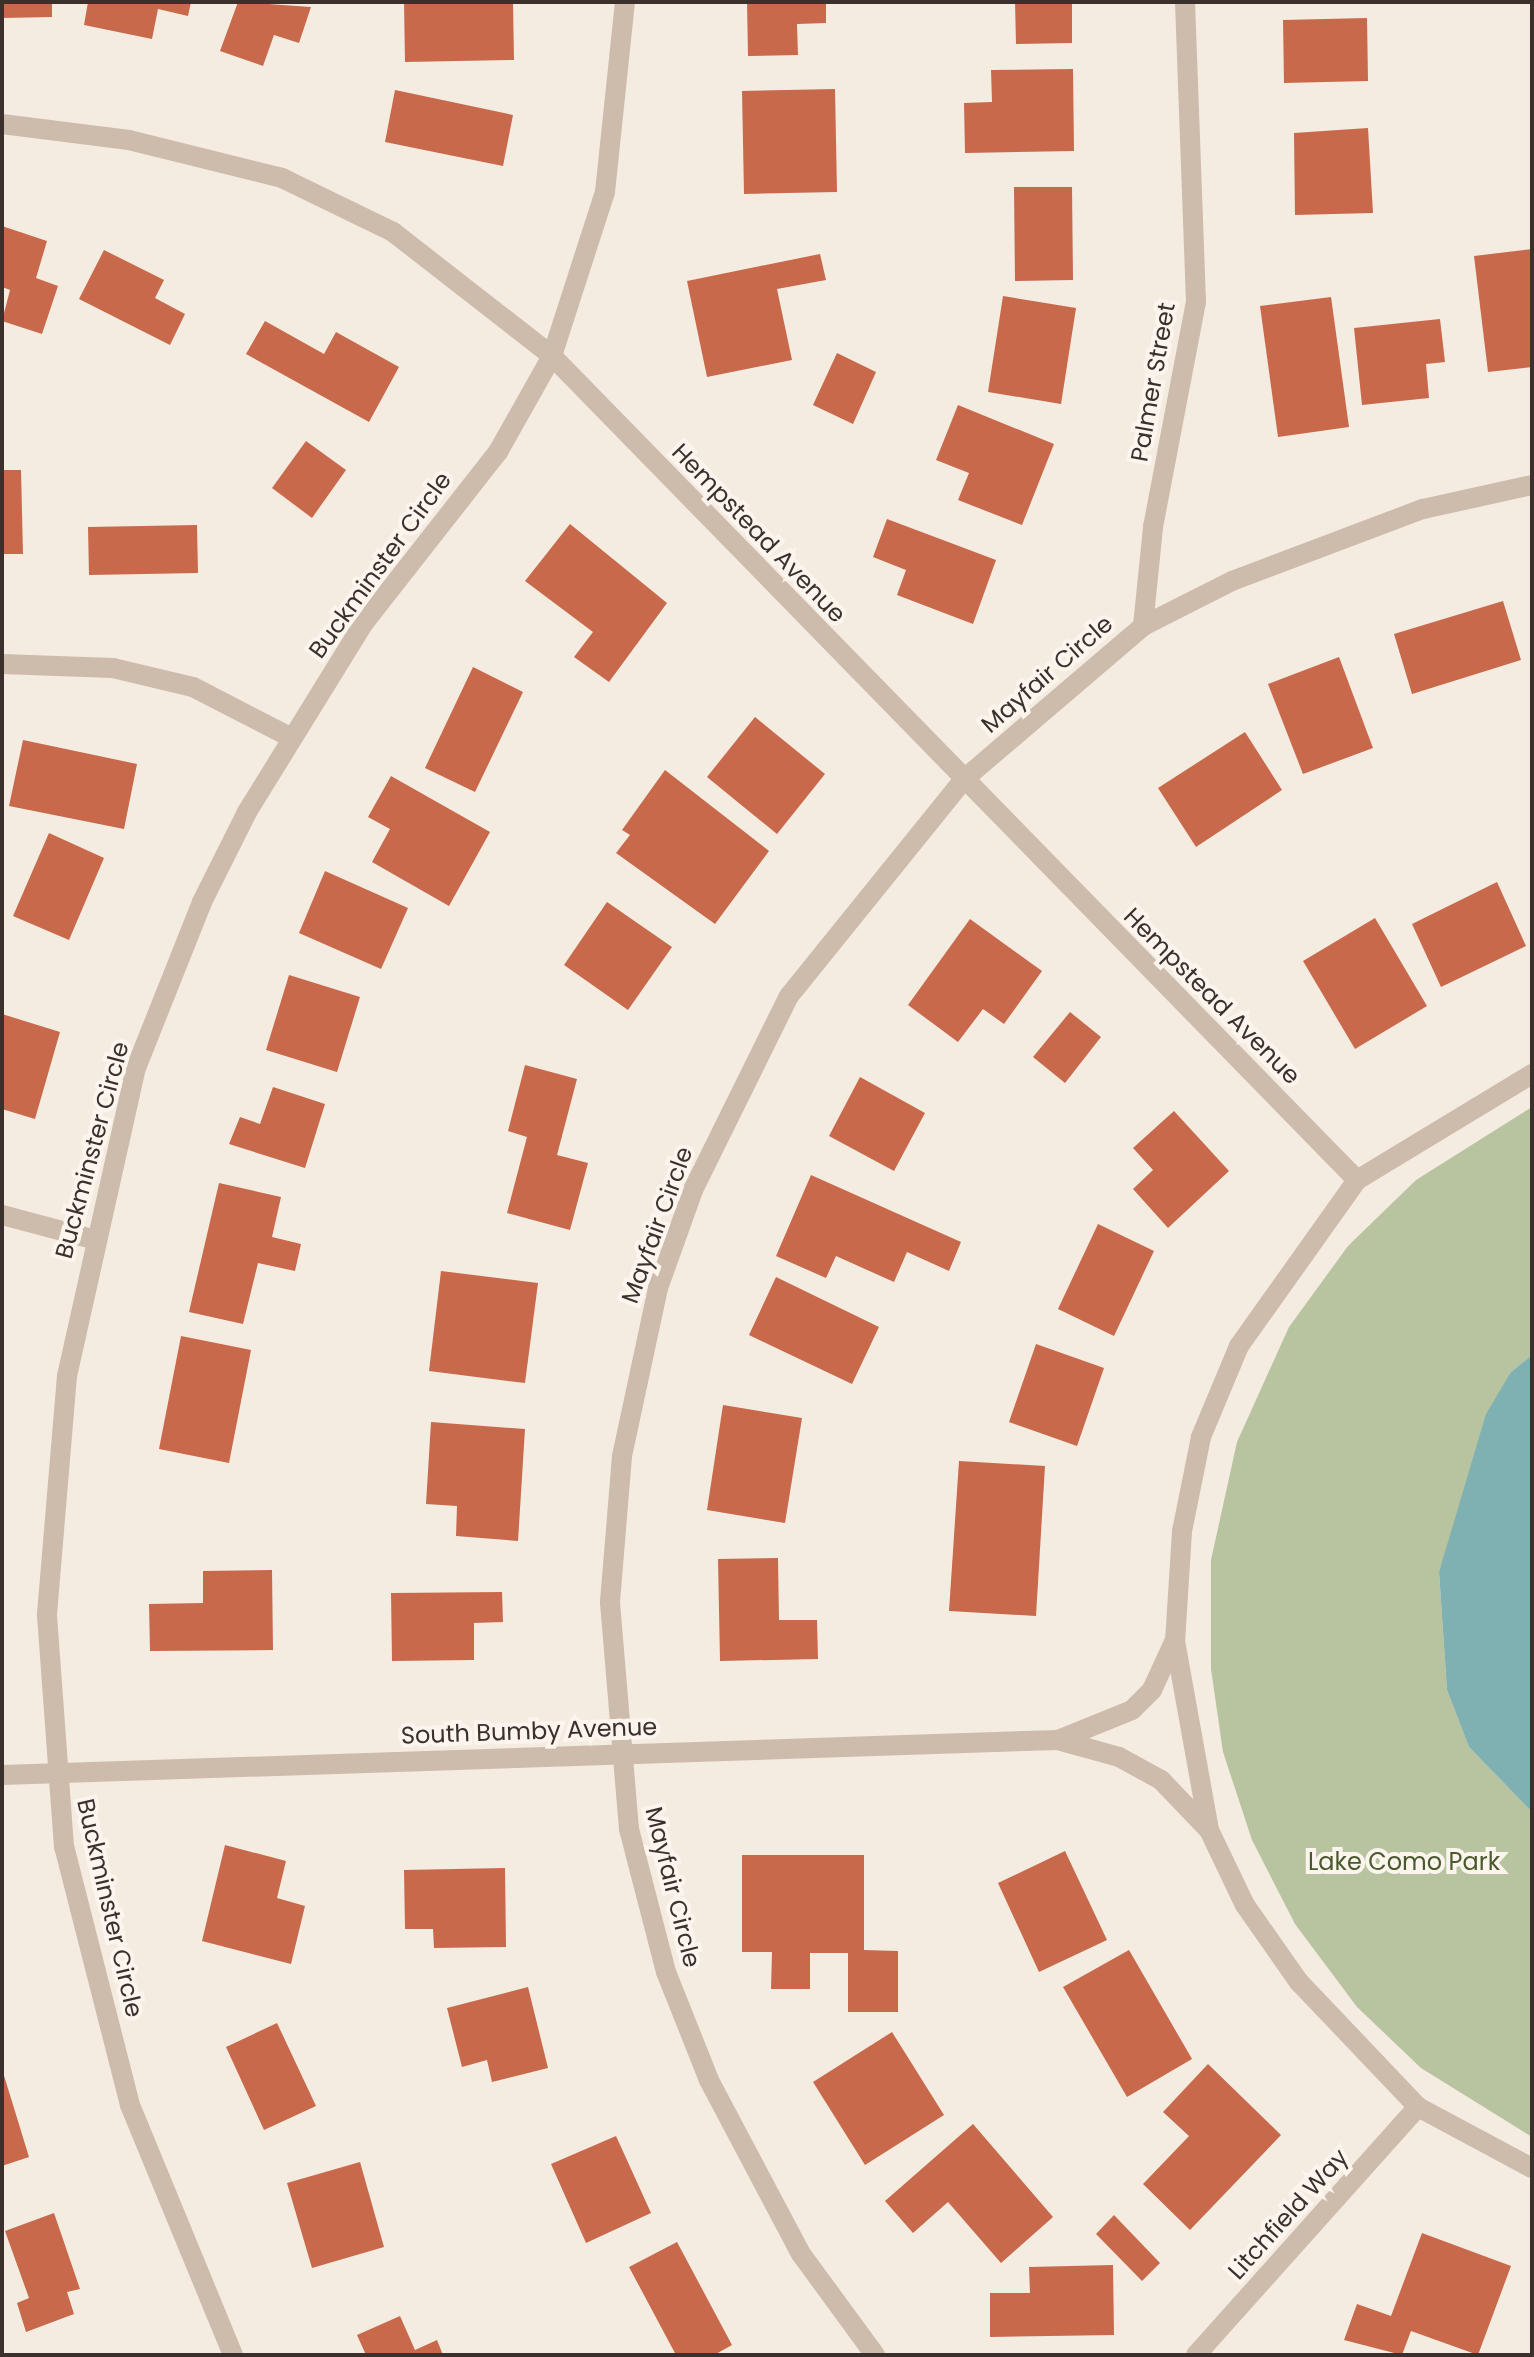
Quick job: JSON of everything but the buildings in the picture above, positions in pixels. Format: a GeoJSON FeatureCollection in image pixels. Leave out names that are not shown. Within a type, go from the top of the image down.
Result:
{"type":"FeatureCollection","features":[{"type":"Feature","properties":{"kind":"street","name":"Buckminster Circle"},"geometry":{"type":"LineString","coordinates":[[233,2355],[130,2105],[64,1847],[54,1774],[47,1614],[53,1507],[92,1239],[136,1068],[196,916],[292,738],[363,624],[498,452],[552,356],[605,192],[625,2]]}},
{"type":"Feature","properties":{"kind":"street","name":"Palmer Street"},"geometry":{"type":"LineString","coordinates":[[1143,626],[1153,527],[1196,302],[1185,2]]}},
{"type":"Feature","properties":{"kind":"street","name":"Hempstead Avenue"},"geometry":{"type":"LineString","coordinates":[[2,124],[129,140],[282,178],[393,232],[552,356],[1357,1180]]}},
{"type":"Feature","properties":{"kind":"street","name":"Mayfair Circle"},"geometry":{"type":"LineString","coordinates":[[875,2355],[801,2254],[709,2080],[644,1897],[618,1754],[610,1602],[622,1456],[658,1288],[693,1190],[789,996],[963,780],[1143,626],[1232,581],[1423,509],[1532,485]]}},
{"type":"Feature","properties":{"kind":"street"},"geometry":{"type":"LineString","coordinates":[[2,664],[113,668],[193,687],[292,738]]}},
{"type":"Feature","properties":{"kind":"street"},"geometry":{"type":"LineString","coordinates":[[1532,1074],[1357,1180],[1239,1346],[1201,1437],[1182,1531],[1175,1641],[1209,1830],[1245,1905],[1299,1982],[1418,2107],[1532,2168]]}},
{"type":"Feature","properties":{"kind":"street"},"geometry":{"type":"LineString","coordinates":[[2,1215],[92,1239]]}},
{"type":"Feature","properties":{"kind":"street","name":"South Bumby Avenue"},"geometry":{"type":"LineString","coordinates":[[1058,1740],[1132,1710],[1152,1690],[1175,1641]]}},
{"type":"Feature","properties":{"kind":"street","name":"South Bumby Avenue"},"geometry":{"type":"LineString","coordinates":[[2,1775],[1058,1740],[1119,1757],[1161,1780],[1209,1830]]}},
{"type":"Feature","properties":{"kind":"street","name":"Litchfield Way"},"geometry":{"type":"LineString","coordinates":[[1196,2355],[1418,2107]]}},
{"type":"Feature","properties":{"kind":"green space","name":"Lake Como Park"},"geometry":{"type":"Polygon","coordinates":[[[1532,1107],[1532,1355],[1511,1372],[1439,1572],[1447,1690],[1469,1747],[1532,1812],[1532,2137],[1421,2068],[1357,2007],[1295,1924],[1252,1840],[1223,1752],[1211,1669],[1211,1560],[1237,1442],[1289,1327],[1348,1246],[1416,1180],[1532,1107]]]}},
{"type":"Feature","properties":{"kind":"water"},"geometry":{"type":"Polygon","coordinates":[[[1532,1355],[1532,1812],[1469,1747],[1447,1690],[1439,1572],[1486,1414],[1511,1372],[1532,1355]]]}}]}
